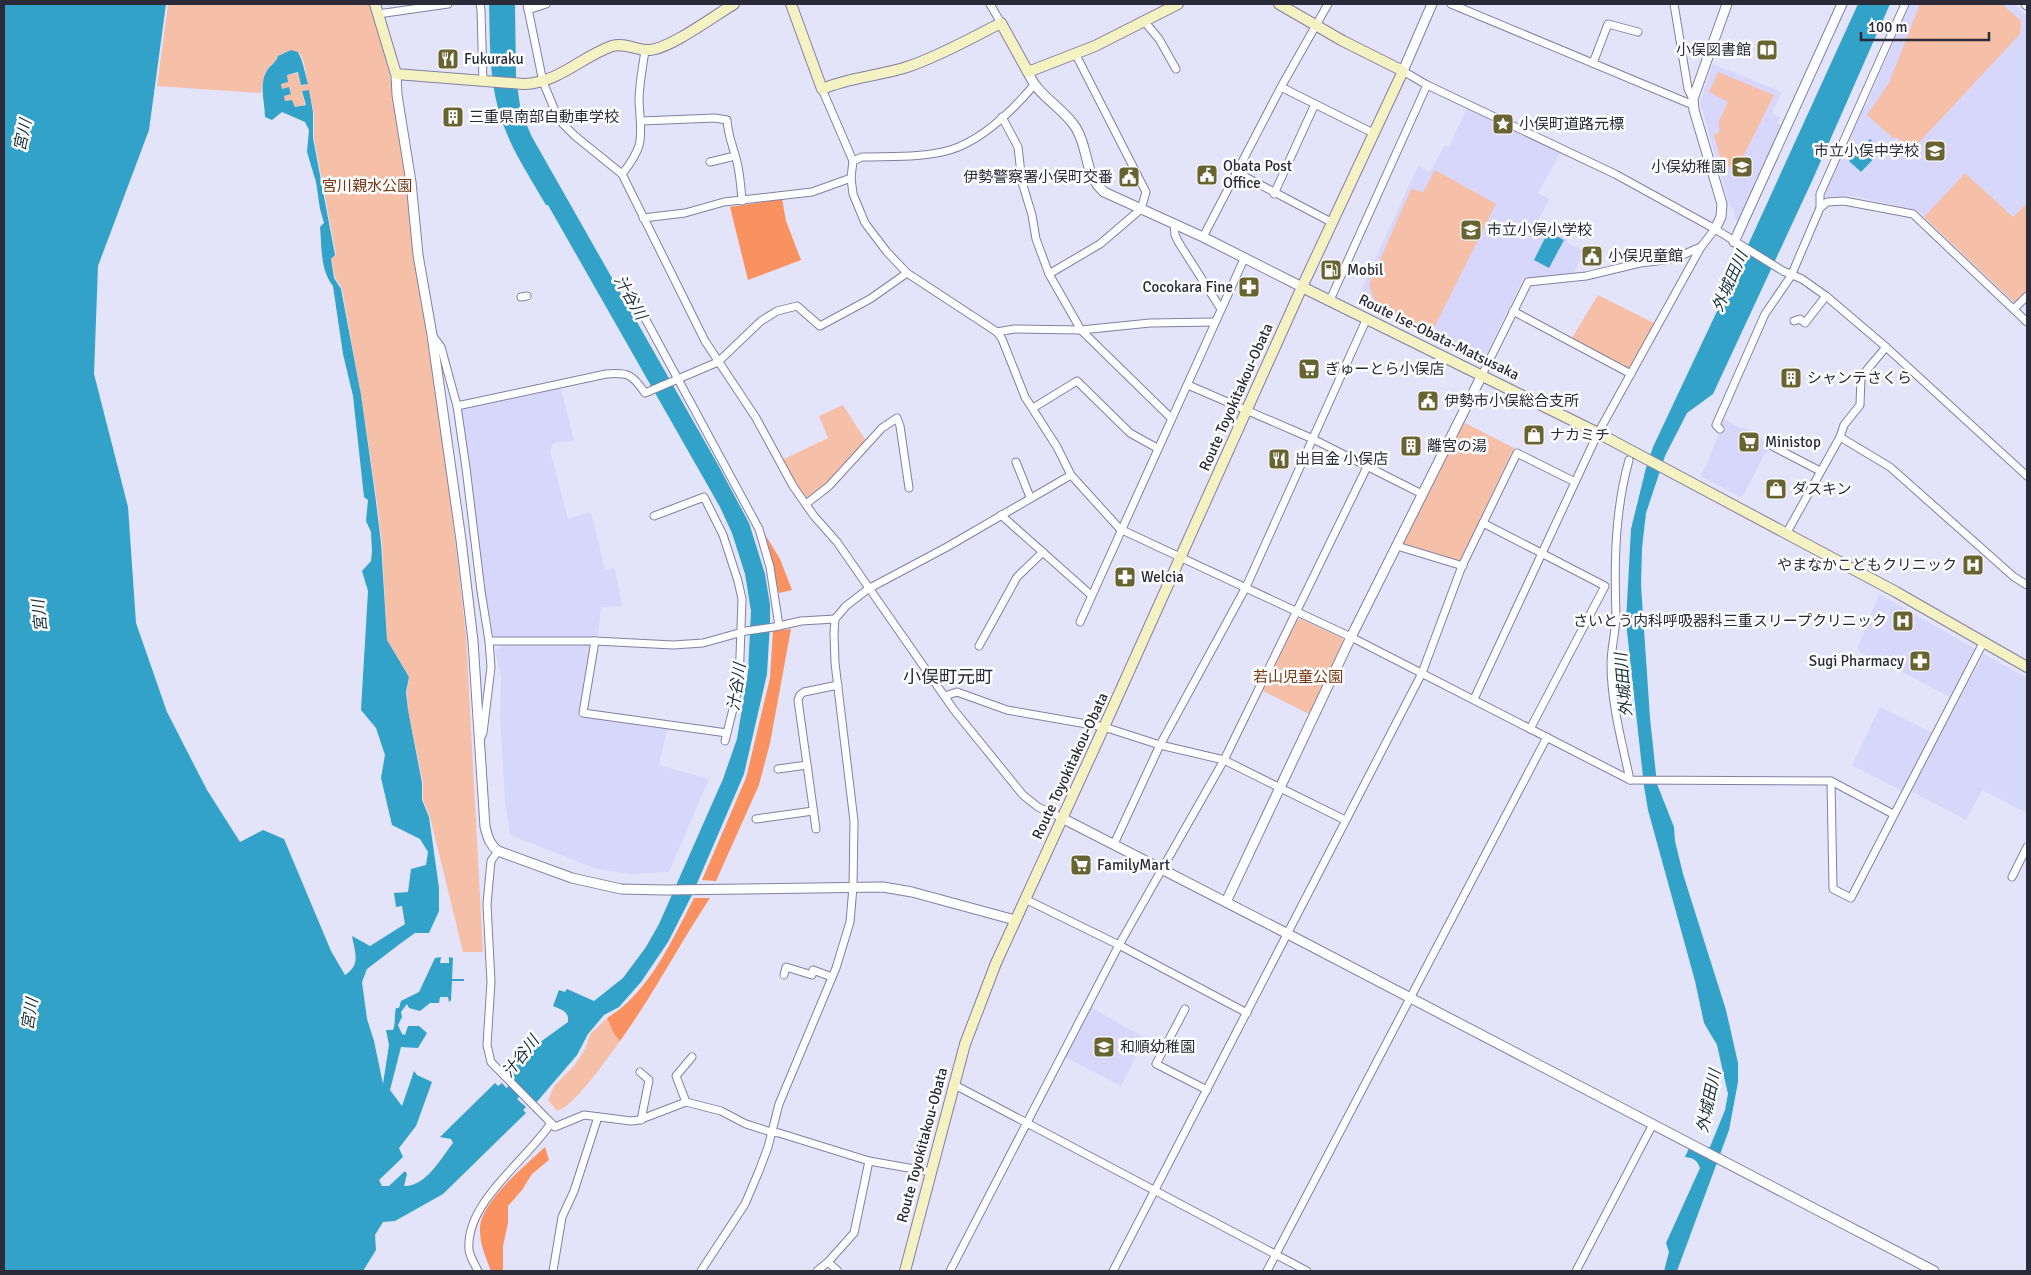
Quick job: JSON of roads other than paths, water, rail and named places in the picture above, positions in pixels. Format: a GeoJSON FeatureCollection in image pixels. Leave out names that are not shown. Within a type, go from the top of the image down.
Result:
{"type":"FeatureCollection","features":[{"type":"Feature","properties":{"kind":"main road"},"geometry":{"type":"LineString","coordinates":[[376,9],[396,74],[524,84],[543,82],[613,46],[621,44],[646,50],[671,43],[734,4]]}},
{"type":"Feature","properties":{"kind":"main road"},"geometry":{"type":"LineString","coordinates":[[792,4],[822,89],[842,80],[866,78],[908,66],[1001,23],[1028,72],[1095,46],[1178,4]]}},
{"type":"Feature","properties":{"kind":"main road"},"geometry":{"type":"LineString","coordinates":[[1279,4],[1314,26],[1403,71],[1302,287]]}},
{"type":"Feature","properties":{"kind":"main road","name":"Route Ise-Obata-Matsusaka"},"geometry":{"type":"LineString","coordinates":[[1302,287],[1598,432],[1631,456],[1690,481],[1896,592],[2027,667]]}},
{"type":"Feature","properties":{"kind":"main road","name":"Route Toyokitakou-Obata"},"geometry":{"type":"LineString","coordinates":[[905,1271],[965,1044],[1015,920],[1302,287]]}},
{"type":"Feature","properties":{"kind":"street"},"geometry":{"type":"LineString","coordinates":[[376,9],[448,4]]}},
{"type":"Feature","properties":{"kind":"street"},"geometry":{"type":"LineString","coordinates":[[480,4],[482,10],[485,82]]}},
{"type":"Feature","properties":{"kind":"street"},"geometry":{"type":"LineString","coordinates":[[546,4],[527,7],[543,82],[552,106],[563,124],[622,174],[705,341],[756,418],[793,486],[836,542],[954,710],[1024,795],[1038,807],[1161,868],[1934,1271]]}},
{"type":"Feature","properties":{"kind":"street"},"geometry":{"type":"LineString","coordinates":[[990,4],[1001,23]]}},
{"type":"Feature","properties":{"kind":"street"},"geometry":{"type":"LineString","coordinates":[[1203,237],[1281,87],[1328,4]]}},
{"type":"Feature","properties":{"kind":"street"},"geometry":{"type":"LineString","coordinates":[[1432,4],[1403,71],[1615,174],[1715,229],[1736,244],[1782,271],[1792,273],[1802,279],[1826,296],[1886,347],[2027,476]]}},
{"type":"Feature","properties":{"kind":"street"},"geometry":{"type":"LineString","coordinates":[[1450,4],[1693,102]]}},
{"type":"Feature","properties":{"kind":"street"},"geometry":{"type":"LineString","coordinates":[[1474,699],[1598,432],[1701,247],[1715,229],[1723,212],[1721,195],[1688,90],[1674,4]]}},
{"type":"Feature","properties":{"kind":"street"},"geometry":{"type":"LineString","coordinates":[[1693,102],[1727,4]]}},
{"type":"Feature","properties":{"kind":"street"},"geometry":{"type":"LineString","coordinates":[[1736,244],[1842,4]]}},
{"type":"Feature","properties":{"kind":"street"},"geometry":{"type":"LineString","coordinates":[[1720,429],[1716,425],[1746,356],[1765,314],[1792,273],[1820,208],[1820,194],[1905,4]]}},
{"type":"Feature","properties":{"kind":"street"},"geometry":{"type":"LineString","coordinates":[[1144,21],[1159,39],[1176,68]]}},
{"type":"Feature","properties":{"kind":"street"},"geometry":{"type":"LineString","coordinates":[[1593,63],[1608,24],[1638,32]]}},
{"type":"Feature","properties":{"kind":"street"},"geometry":{"type":"LineString","coordinates":[[622,174],[636,157],[640,141],[642,121],[639,99],[646,50]]}},
{"type":"Feature","properties":{"kind":"street"},"geometry":{"type":"LineString","coordinates":[[1049,274],[1100,244],[1141,209],[1146,192],[1076,53]]}},
{"type":"Feature","properties":{"kind":"street"},"geometry":{"type":"LineString","coordinates":[[1028,72],[1034,85],[1076,128],[1084,148],[1089,172],[1098,187],[1118,200],[1174,223],[1302,287]]}},
{"type":"Feature","properties":{"kind":"street"},"geometry":{"type":"LineString","coordinates":[[396,74],[397,95],[411,182],[418,256],[432,335],[468,604],[485,827],[490,842],[498,851],[585,882],[622,889],[704,890],[883,887],[912,892],[1015,920]]}},
{"type":"Feature","properties":{"kind":"street"},"geometry":{"type":"LineString","coordinates":[[1330,300],[1428,84]]}},
{"type":"Feature","properties":{"kind":"street"},"geometry":{"type":"LineString","coordinates":[[853,161],[862,157],[926,155],[948,150],[977,137],[1002,117],[1034,85]]}},
{"type":"Feature","properties":{"kind":"street"},"geometry":{"type":"LineString","coordinates":[[1281,87],[1373,133]]}},
{"type":"Feature","properties":{"kind":"street"},"geometry":{"type":"LineString","coordinates":[[822,89],[853,161],[850,178],[853,194],[862,217],[887,252],[908,273],[997,332],[1002,339],[1025,397],[1057,447],[1071,475],[1120,529],[1351,637],[1631,780],[1831,780],[1893,814]]}},
{"type":"Feature","properties":{"kind":"street"},"geometry":{"type":"LineString","coordinates":[[1274,194],[1315,104]]}},
{"type":"Feature","properties":{"kind":"street"},"geometry":{"type":"LineString","coordinates":[[1002,117],[1018,147],[1022,182],[1032,215],[1036,239],[1049,274],[1081,330],[1170,418]]}},
{"type":"Feature","properties":{"kind":"street"},"geometry":{"type":"LineString","coordinates":[[642,121],[715,118],[727,120],[728,135],[736,156],[740,176],[742,201]]}},
{"type":"Feature","properties":{"kind":"street"},"geometry":{"type":"LineString","coordinates":[[710,162],[736,156]]}},
{"type":"Feature","properties":{"kind":"street"},"geometry":{"type":"LineString","coordinates":[[1236,172],[1274,194],[1332,222]]}},
{"type":"Feature","properties":{"kind":"street"},"geometry":{"type":"LineString","coordinates":[[643,218],[685,213],[724,202],[812,192],[850,178]]}},
{"type":"Feature","properties":{"kind":"street"},"geometry":{"type":"LineString","coordinates":[[1820,208],[1827,202],[1844,201],[1913,214],[2027,322]]}},
{"type":"Feature","properties":{"kind":"street"},"geometry":{"type":"LineString","coordinates":[[1174,223],[1175,235],[1179,243],[1221,309]]}},
{"type":"Feature","properties":{"kind":"street"},"geometry":{"type":"LineString","coordinates":[[1226,902],[1351,637],[1528,282],[1586,276],[1640,263],[1673,259],[1701,247]]}},
{"type":"Feature","properties":{"kind":"street"},"geometry":{"type":"LineString","coordinates":[[1080,622],[1170,418],[1188,385],[1244,258]]}},
{"type":"Feature","properties":{"kind":"street"},"geometry":{"type":"LineString","coordinates":[[457,406],[606,374],[625,372],[636,380],[645,393],[718,362],[762,321],[777,311],[797,306],[820,326],[870,298],[908,273]]}},
{"type":"Feature","properties":{"kind":"street"},"geometry":{"type":"LineString","coordinates":[[633,296],[759,529],[770,567],[777,627]]}},
{"type":"Feature","properties":{"kind":"street"},"geometry":{"type":"LineString","coordinates":[[1794,321],[1800,319],[1805,323],[1826,296]]}},
{"type":"Feature","properties":{"kind":"street"},"geometry":{"type":"LineString","coordinates":[[2014,309],[2027,296]]}},
{"type":"Feature","properties":{"kind":"street"},"geometry":{"type":"LineString","coordinates":[[1513,311],[1631,374]]}},
{"type":"Feature","properties":{"kind":"street"},"geometry":{"type":"LineString","coordinates":[[1114,844],[1160,745],[1246,587],[1367,318]]}},
{"type":"Feature","properties":{"kind":"street"},"geometry":{"type":"LineString","coordinates":[[997,332],[1014,329],[1081,330],[1150,323],[1215,322]]}},
{"type":"Feature","properties":{"kind":"street"},"geometry":{"type":"LineString","coordinates":[[432,335],[441,347],[457,406],[480,591],[489,641],[491,667],[483,733],[479,743]]}},
{"type":"Feature","properties":{"kind":"street"},"geometry":{"type":"LineString","coordinates":[[1786,534],[1840,437],[1844,425],[1860,404],[1861,377],[1886,347]]}},
{"type":"Feature","properties":{"kind":"street"},"geometry":{"type":"LineString","coordinates":[[1033,408],[1077,381],[1130,433],[1157,448]]}},
{"type":"Feature","properties":{"kind":"street"},"geometry":{"type":"LineString","coordinates":[[1188,385],[1312,439],[1422,494]]}},
{"type":"Feature","properties":{"kind":"street"},"geometry":{"type":"LineString","coordinates":[[806,504],[829,486],[882,428],[897,418],[900,426],[909,488]]}},
{"type":"Feature","properties":{"kind":"street"},"geometry":{"type":"LineString","coordinates":[[1840,437],[1890,467],[2014,577],[2027,586]]}},
{"type":"Feature","properties":{"kind":"street"},"geometry":{"type":"LineString","coordinates":[[1772,446],[1820,471]]}},
{"type":"Feature","properties":{"kind":"street"},"geometry":{"type":"LineString","coordinates":[[1113,1271],[1422,673],[1463,566],[1517,453],[1576,482]]}},
{"type":"Feature","properties":{"kind":"street"},"geometry":{"type":"LineString","coordinates":[[1631,456],[1624,480],[1614,560],[1616,617],[1611,662],[1612,693],[1631,780]]}},
{"type":"Feature","properties":{"kind":"street"},"geometry":{"type":"LineString","coordinates":[[1016,462],[1030,497]]}},
{"type":"Feature","properties":{"kind":"street"},"geometry":{"type":"LineString","coordinates":[[950,1271],[1119,945],[1224,760],[1298,611],[1366,467]]}},
{"type":"Feature","properties":{"kind":"street"},"geometry":{"type":"LineString","coordinates":[[701,1271],[745,1204],[768,1148],[779,1104],[843,949],[850,922],[853,887],[854,821],[834,656],[835,619],[846,606],[868,589],[948,546],[1071,475]]}},
{"type":"Feature","properties":{"kind":"street"},"geometry":{"type":"LineString","coordinates":[[654,516],[704,497],[723,535],[738,581],[742,599],[744,631],[739,685],[725,741]]}},
{"type":"Feature","properties":{"kind":"street"},"geometry":{"type":"LineString","coordinates":[[1001,515],[1091,596]]}},
{"type":"Feature","properties":{"kind":"street"},"geometry":{"type":"LineString","coordinates":[[1483,523],[1605,586],[1614,588]]}},
{"type":"Feature","properties":{"kind":"street"},"geometry":{"type":"LineString","coordinates":[[1397,546],[1463,566]]}},
{"type":"Feature","properties":{"kind":"street"},"geometry":{"type":"LineString","coordinates":[[979,646],[1017,576],[1043,552]]}},
{"type":"Feature","properties":{"kind":"street"},"geometry":{"type":"LineString","coordinates":[[1530,729],[1605,586]]}},
{"type":"Feature","properties":{"kind":"street"},"geometry":{"type":"LineString","coordinates":[[489,641],[702,643],[744,631],[777,627],[800,621],[835,619]]}},
{"type":"Feature","properties":{"kind":"street"},"geometry":{"type":"LineString","coordinates":[[595,641],[583,713],[727,733]]}},
{"type":"Feature","properties":{"kind":"street"},"geometry":{"type":"LineString","coordinates":[[1831,780],[1833,889],[1851,898],[1983,642]]}},
{"type":"Feature","properties":{"kind":"street"},"geometry":{"type":"LineString","coordinates":[[816,829],[798,700],[804,692],[838,685]]}},
{"type":"Feature","properties":{"kind":"street"},"geometry":{"type":"LineString","coordinates":[[945,696],[957,692],[1007,710],[1104,727],[1160,745],[1224,760],[1345,820]]}},
{"type":"Feature","properties":{"kind":"street"},"geometry":{"type":"LineString","coordinates":[[1267,1271],[1547,737]]}},
{"type":"Feature","properties":{"kind":"street"},"geometry":{"type":"LineString","coordinates":[[778,769],[807,765]]}},
{"type":"Feature","properties":{"kind":"street"},"geometry":{"type":"LineString","coordinates":[[756,820],[813,811]]}},
{"type":"Feature","properties":{"kind":"street"},"geometry":{"type":"LineString","coordinates":[[2012,878],[2027,847]]}},
{"type":"Feature","properties":{"kind":"street"},"geometry":{"type":"LineString","coordinates":[[498,851],[491,861],[487,904],[490,982],[487,1045],[491,1062],[555,1127],[584,1114],[598,1118],[641,1120],[686,1102],[722,1111],[746,1124],[869,1161],[931,1172]]}},
{"type":"Feature","properties":{"kind":"street"},"geometry":{"type":"LineString","coordinates":[[1025,899],[1119,945],[1247,1013]]}},
{"type":"Feature","properties":{"kind":"street"},"geometry":{"type":"LineString","coordinates":[[784,975],[786,967],[812,975],[813,970],[832,977]]}},
{"type":"Feature","properties":{"kind":"street"},"geometry":{"type":"LineString","coordinates":[[1185,1009],[1156,1064],[1207,1090]]}},
{"type":"Feature","properties":{"kind":"street"},"geometry":{"type":"LineString","coordinates":[[686,1102],[676,1076],[692,1057]]}},
{"type":"Feature","properties":{"kind":"street"},"geometry":{"type":"LineString","coordinates":[[640,1072],[649,1080],[641,1120]]}},
{"type":"Feature","properties":{"kind":"street"},"geometry":{"type":"LineString","coordinates":[[954,1084],[1307,1271]]}},
{"type":"Feature","properties":{"kind":"street"},"geometry":{"type":"LineString","coordinates":[[552,1271],[562,1217],[574,1191],[598,1118]]}},
{"type":"Feature","properties":{"kind":"street"},"geometry":{"type":"LineString","coordinates":[[478,1271],[469,1250],[474,1221],[493,1189],[538,1141],[551,1123]]}},
{"type":"Feature","properties":{"kind":"street"},"geometry":{"type":"LineString","coordinates":[[1576,1271],[1653,1124]]}},
{"type":"Feature","properties":{"kind":"street"},"geometry":{"type":"LineString","coordinates":[[817,1271],[828,1262],[854,1233],[869,1161]]}},
{"type":"Feature","properties":{"kind":"street"},"geometry":{"type":"LineString","coordinates":[[828,1262],[838,1271]]}},
{"type":"Feature","properties":{"kind":"water","name":"宮川"},"geometry":{"type":"Polygon","coordinates":[[[4,4],[166,4],[149,130],[98,266],[94,374],[128,507],[136,623],[167,712],[207,790],[240,842],[263,830],[284,839],[331,951],[345,975],[353,967],[356,958],[352,936],[370,946],[405,924],[402,906],[396,907],[394,893],[408,892],[411,869],[426,865],[428,852],[420,839],[392,825],[381,778],[385,755],[376,728],[361,710],[368,591],[362,571],[371,561],[371,532],[366,521],[368,500],[364,497],[353,396],[343,354],[333,286],[326,273],[322,258],[320,227],[324,223],[316,182],[307,152],[309,130],[305,122],[282,112],[272,120],[265,117],[263,83],[267,70],[276,61],[278,56],[291,50],[298,52],[302,61],[308,84],[301,85],[298,72],[287,75],[288,82],[281,84],[282,89],[289,87],[291,94],[284,96],[285,101],[292,100],[295,107],[306,105],[302,91],[309,90],[313,112],[313,138],[335,255],[331,259],[334,278],[341,289],[361,395],[381,543],[387,640],[409,677],[406,692],[408,710],[422,783],[422,800],[429,817],[439,888],[439,911],[429,933],[415,933],[401,943],[367,969],[362,982],[367,1019],[374,1041],[383,1084],[389,1045],[386,1030],[393,1030],[396,1008],[399,1008],[401,1001],[419,992],[435,958],[441,957],[440,963],[449,963],[449,957],[453,958],[452,979],[464,979],[464,981],[452,981],[451,1000],[449,1002],[448,997],[440,997],[439,1003],[430,1003],[420,1011],[409,1008],[407,1004],[401,1012],[402,1017],[398,1025],[402,1034],[405,1035],[408,1026],[419,1026],[427,1033],[418,1048],[401,1047],[390,1090],[402,1106],[414,1071],[417,1075],[432,1082],[416,1126],[399,1148],[403,1157],[379,1180],[382,1186],[389,1186],[405,1171],[407,1174],[404,1186],[412,1185],[426,1177],[453,1143],[451,1139],[440,1137],[495,1083],[498,1086],[502,1083],[511,1093],[508,1096],[514,1101],[517,1099],[526,1107],[523,1110],[526,1113],[443,1194],[395,1221],[383,1222],[375,1235],[376,1250],[363,1271],[4,1271],[4,4]]]}},
{"type":"Feature","properties":{"kind":"water"},"geometry":{"type":"Polygon","coordinates":[[[489,4],[515,4],[516,78],[521,112],[532,137],[717,463],[749,523],[765,574],[770,605],[767,674],[744,774],[692,895],[668,942],[641,982],[619,1007],[604,1015],[588,1034],[577,1055],[535,1104],[506,1074],[539,1043],[568,1022],[566,1013],[553,1006],[559,990],[565,992],[567,989],[594,1001],[623,978],[646,947],[659,924],[723,779],[737,739],[748,672],[751,611],[745,574],[732,533],[720,507],[548,205],[546,205],[512,146],[502,121],[495,95],[490,56],[489,4]]]}},
{"type":"Feature","properties":{"kind":"water"},"geometry":{"type":"Polygon","coordinates":[[[1858,4],[1890,4],[1812,181],[1713,394],[1687,413],[1665,456],[1646,513],[1642,548],[1641,585],[1650,718],[1657,784],[1674,827],[1675,841],[1683,874],[1726,1010],[1738,1063],[1738,1082],[1729,1130],[1677,1271],[1664,1271],[1669,1252],[1666,1243],[1700,1168],[1695,1160],[1685,1157],[1689,1148],[1710,1147],[1725,1110],[1728,1094],[1717,1045],[1704,1023],[1695,981],[1648,810],[1626,622],[1631,529],[1653,447],[1858,4]]]}},
{"type":"Feature","properties":{"kind":"water"},"geometry":{"type":"Polygon","coordinates":[[[1870,139],[1882,150],[1861,172],[1849,161],[1870,139]]]}},
{"type":"Feature","properties":{"kind":"water"},"geometry":{"type":"Polygon","coordinates":[[[1548,232],[1564,240],[1549,268],[1534,260],[1548,232]]]}},
{"type":"Feature","properties":{"kind":"waterway","name":"汁谷川"},"geometry":{"type":"LineString","coordinates":[[498,1112],[526,1075]]}},
{"type":"Feature","properties":{"kind":"place","name":"小俣図書館"},"geometry":{"type":"Point","coordinates":[1767,50]}},
{"type":"Feature","properties":{"kind":"place","name":"Fukuraku"},"geometry":{"type":"Point","coordinates":[448,59]}},
{"type":"Feature","properties":{"kind":"place","name":"三重県南部自動車学校"},"geometry":{"type":"Point","coordinates":[453,117]}},
{"type":"Feature","properties":{"kind":"place","name":"小俣町道路元標"},"geometry":{"type":"Point","coordinates":[1503,124]}},
{"type":"Feature","properties":{"kind":"place","name":"市立小俣中学校"},"geometry":{"type":"Point","coordinates":[1935,151]}},
{"type":"Feature","properties":{"kind":"place","name":"小俣幼稚園"},"geometry":{"type":"Point","coordinates":[1742,167]}},
{"type":"Feature","properties":{"kind":"place","name":"Obata Post Office"},"geometry":{"type":"Point","coordinates":[1207,175]}},
{"type":"Feature","properties":{"kind":"place","name":"伊勢警察署小俣町交番"},"geometry":{"type":"Point","coordinates":[1129,177]}},
{"type":"Feature","properties":{"kind":"place","name":"市立小俣小学校"},"geometry":{"type":"Point","coordinates":[1471,230]}},
{"type":"Feature","properties":{"kind":"place","name":"小俣児童館"},"geometry":{"type":"Point","coordinates":[1592,256]}},
{"type":"Feature","properties":{"kind":"place","name":"Mobil"},"geometry":{"type":"Point","coordinates":[1331,270]}},
{"type":"Feature","properties":{"kind":"place","name":"Cocokara Fine"},"geometry":{"type":"Point","coordinates":[1249,287]}},
{"type":"Feature","properties":{"kind":"place","name":"ぎゅーとら小俣店"},"geometry":{"type":"Point","coordinates":[1309,369]}},
{"type":"Feature","properties":{"kind":"place","name":"シャンテさくら"},"geometry":{"type":"Point","coordinates":[1791,378]}},
{"type":"Feature","properties":{"kind":"place","name":"伊勢市小俣総合支所"},"geometry":{"type":"Point","coordinates":[1428,401]}},
{"type":"Feature","properties":{"kind":"place","name":"ナカミチ"},"geometry":{"type":"Point","coordinates":[1534,435]}},
{"type":"Feature","properties":{"kind":"place","name":"Ministop"},"geometry":{"type":"Point","coordinates":[1749,442]}},
{"type":"Feature","properties":{"kind":"place","name":"離宮の湯"},"geometry":{"type":"Point","coordinates":[1411,446]}},
{"type":"Feature","properties":{"kind":"place","name":"出目金 小俣店"},"geometry":{"type":"Point","coordinates":[1279,459]}},
{"type":"Feature","properties":{"kind":"place","name":"ダスキン"},"geometry":{"type":"Point","coordinates":[1776,489]}},
{"type":"Feature","properties":{"kind":"place","name":"やまなかこどもクリニック"},"geometry":{"type":"Point","coordinates":[1973,565]}},
{"type":"Feature","properties":{"kind":"place","name":"Welcia"},"geometry":{"type":"Point","coordinates":[1125,577]}},
{"type":"Feature","properties":{"kind":"place","name":"さいとう内科呼吸器科三重スリープクリニック"},"geometry":{"type":"Point","coordinates":[1903,621]}},
{"type":"Feature","properties":{"kind":"place","name":"Sugi Pharmacy"},"geometry":{"type":"Point","coordinates":[1920,661]}},
{"type":"Feature","properties":{"kind":"place","name":"FamilyMart"},"geometry":{"type":"Point","coordinates":[1081,865]}},
{"type":"Feature","properties":{"kind":"place","name":"和順幼稚園"},"geometry":{"type":"Point","coordinates":[1104,1047]}},
{"type":"Feature","properties":{"kind":"district","name":"小俣町元町"},"geometry":{"type":"Point","coordinates":[948,677]}},
{"type":"Feature","properties":{"kind":"park label","name":"宮川親水公園"},"geometry":{"type":"Point","coordinates":[367,186]}},
{"type":"Feature","properties":{"kind":"park label","name":"若山児童公園"},"geometry":{"type":"Point","coordinates":[1298,677]}},
{"type":"Feature","properties":{"kind":"water label","name":"外城田川"},"geometry":{"type":"Point","coordinates":[1729,281]}},
{"type":"Feature","properties":{"kind":"water label","name":"外城田川"},"geometry":{"type":"Point","coordinates":[1623,685]}},
{"type":"Feature","properties":{"kind":"water label","name":"外城田川"},"geometry":{"type":"Point","coordinates":[1708,1101]}}]}
